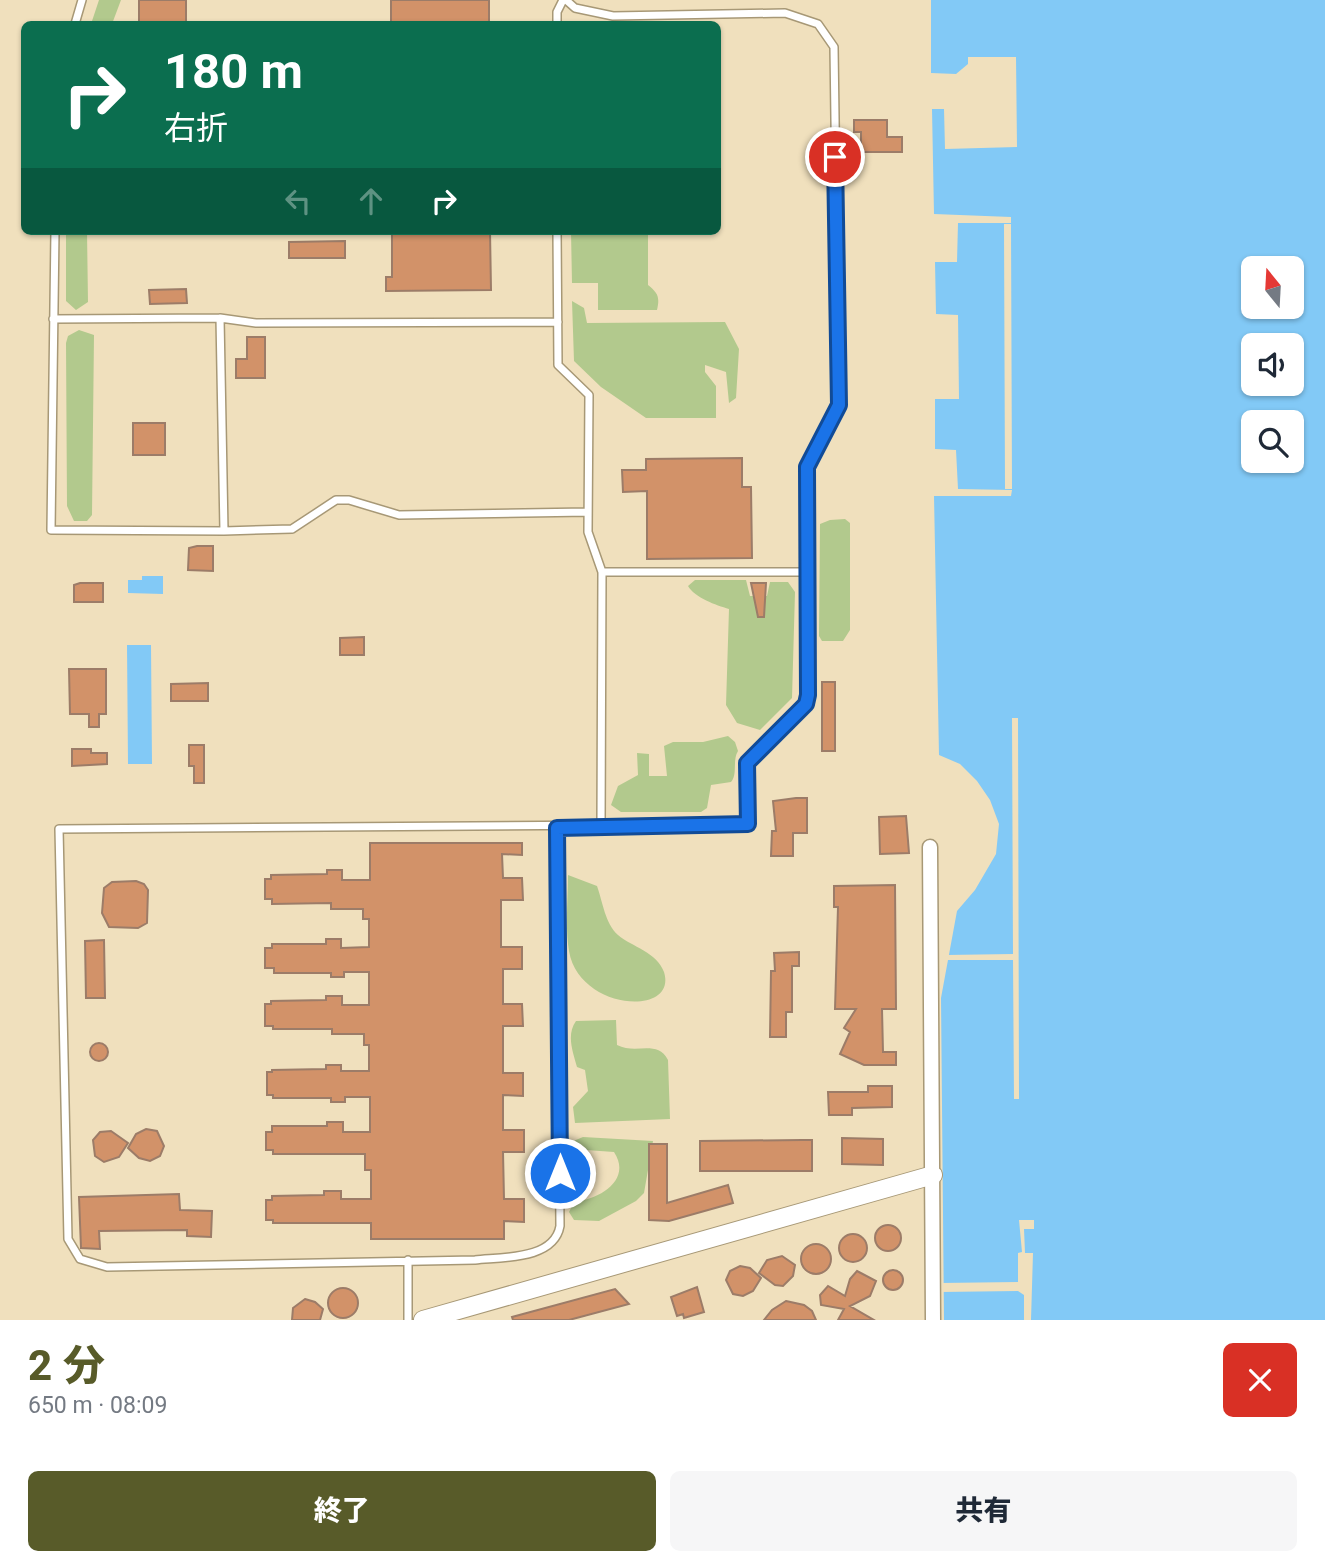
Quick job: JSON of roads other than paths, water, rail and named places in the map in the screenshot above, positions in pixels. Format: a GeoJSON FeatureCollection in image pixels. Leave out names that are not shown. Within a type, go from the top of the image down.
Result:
{"type":"FeatureCollection","features":[{"type":"Feature","properties":{"kind":"street"},"geometry":{"type":"LineString","coordinates":[[930,846],[933,1320]]}},
{"type":"Feature","properties":{"kind":"street"},"geometry":{"type":"LineString","coordinates":[[423,1320],[933,1175]]}},
{"type":"Feature","properties":{"kind":"lane"},"geometry":{"type":"LineString","coordinates":[[76,21],[82,0]]}},
{"type":"Feature","properties":{"kind":"lane"},"geometry":{"type":"LineString","coordinates":[[557,21],[557,12],[565,0],[575,8],[613,16],[785,13],[818,24],[834,47],[839,405],[807,467],[806,704],[747,763],[748,824],[557,828],[59,829],[68,1239],[80,1259],[107,1267],[408,1260],[520,1255],[550,1245],[558,1236],[557,828]]}},
{"type":"Feature","properties":{"kind":"lane"},"geometry":{"type":"LineString","coordinates":[[55,235],[51,530],[292,529],[336,500],[349,500],[400,514],[588,512]]}},
{"type":"Feature","properties":{"kind":"lane"},"geometry":{"type":"LineString","coordinates":[[557,235],[558,365],[589,395],[588,532],[602,572],[601,826]]}},
{"type":"Feature","properties":{"kind":"lane"},"geometry":{"type":"LineString","coordinates":[[53,319],[220,318],[256,323],[558,322]]}},
{"type":"Feature","properties":{"kind":"lane"},"geometry":{"type":"LineString","coordinates":[[220,318],[225,531]]}},
{"type":"Feature","properties":{"kind":"lane"},"geometry":{"type":"LineString","coordinates":[[602,572],[808,572]]}},
{"type":"Feature","properties":{"kind":"lane"},"geometry":{"type":"LineString","coordinates":[[408,1260],[408,1320]]}},
{"type":"Feature","properties":{"kind":"water"},"geometry":{"type":"Polygon","coordinates":[[[931,0],[1325,0],[1325,1320],[944,1320],[941,998],[957,911],[975,890],[996,854],[999,824],[990,800],[977,781],[960,764],[939,755],[934,496],[1011,496],[1012,490],[958,489],[956,450],[935,449],[935,399],[959,399],[958,315],[936,314],[935,262],[957,262],[958,223],[1011,223],[1011,217],[934,214],[932,109],[944,109],[945,149],[1017,147],[1016,57],[968,57],[968,64],[956,74],[931,73],[931,0]]]}},
{"type":"Feature","properties":{"kind":"water"},"geometry":{"type":"Polygon","coordinates":[[[142,576],[163,576],[163,594],[128,593],[128,580],[142,580],[142,576]]]}},
{"type":"Feature","properties":{"kind":"water"},"geometry":{"type":"Polygon","coordinates":[[[127,645],[151,645],[152,764],[128,764],[127,645]]]}}]}
